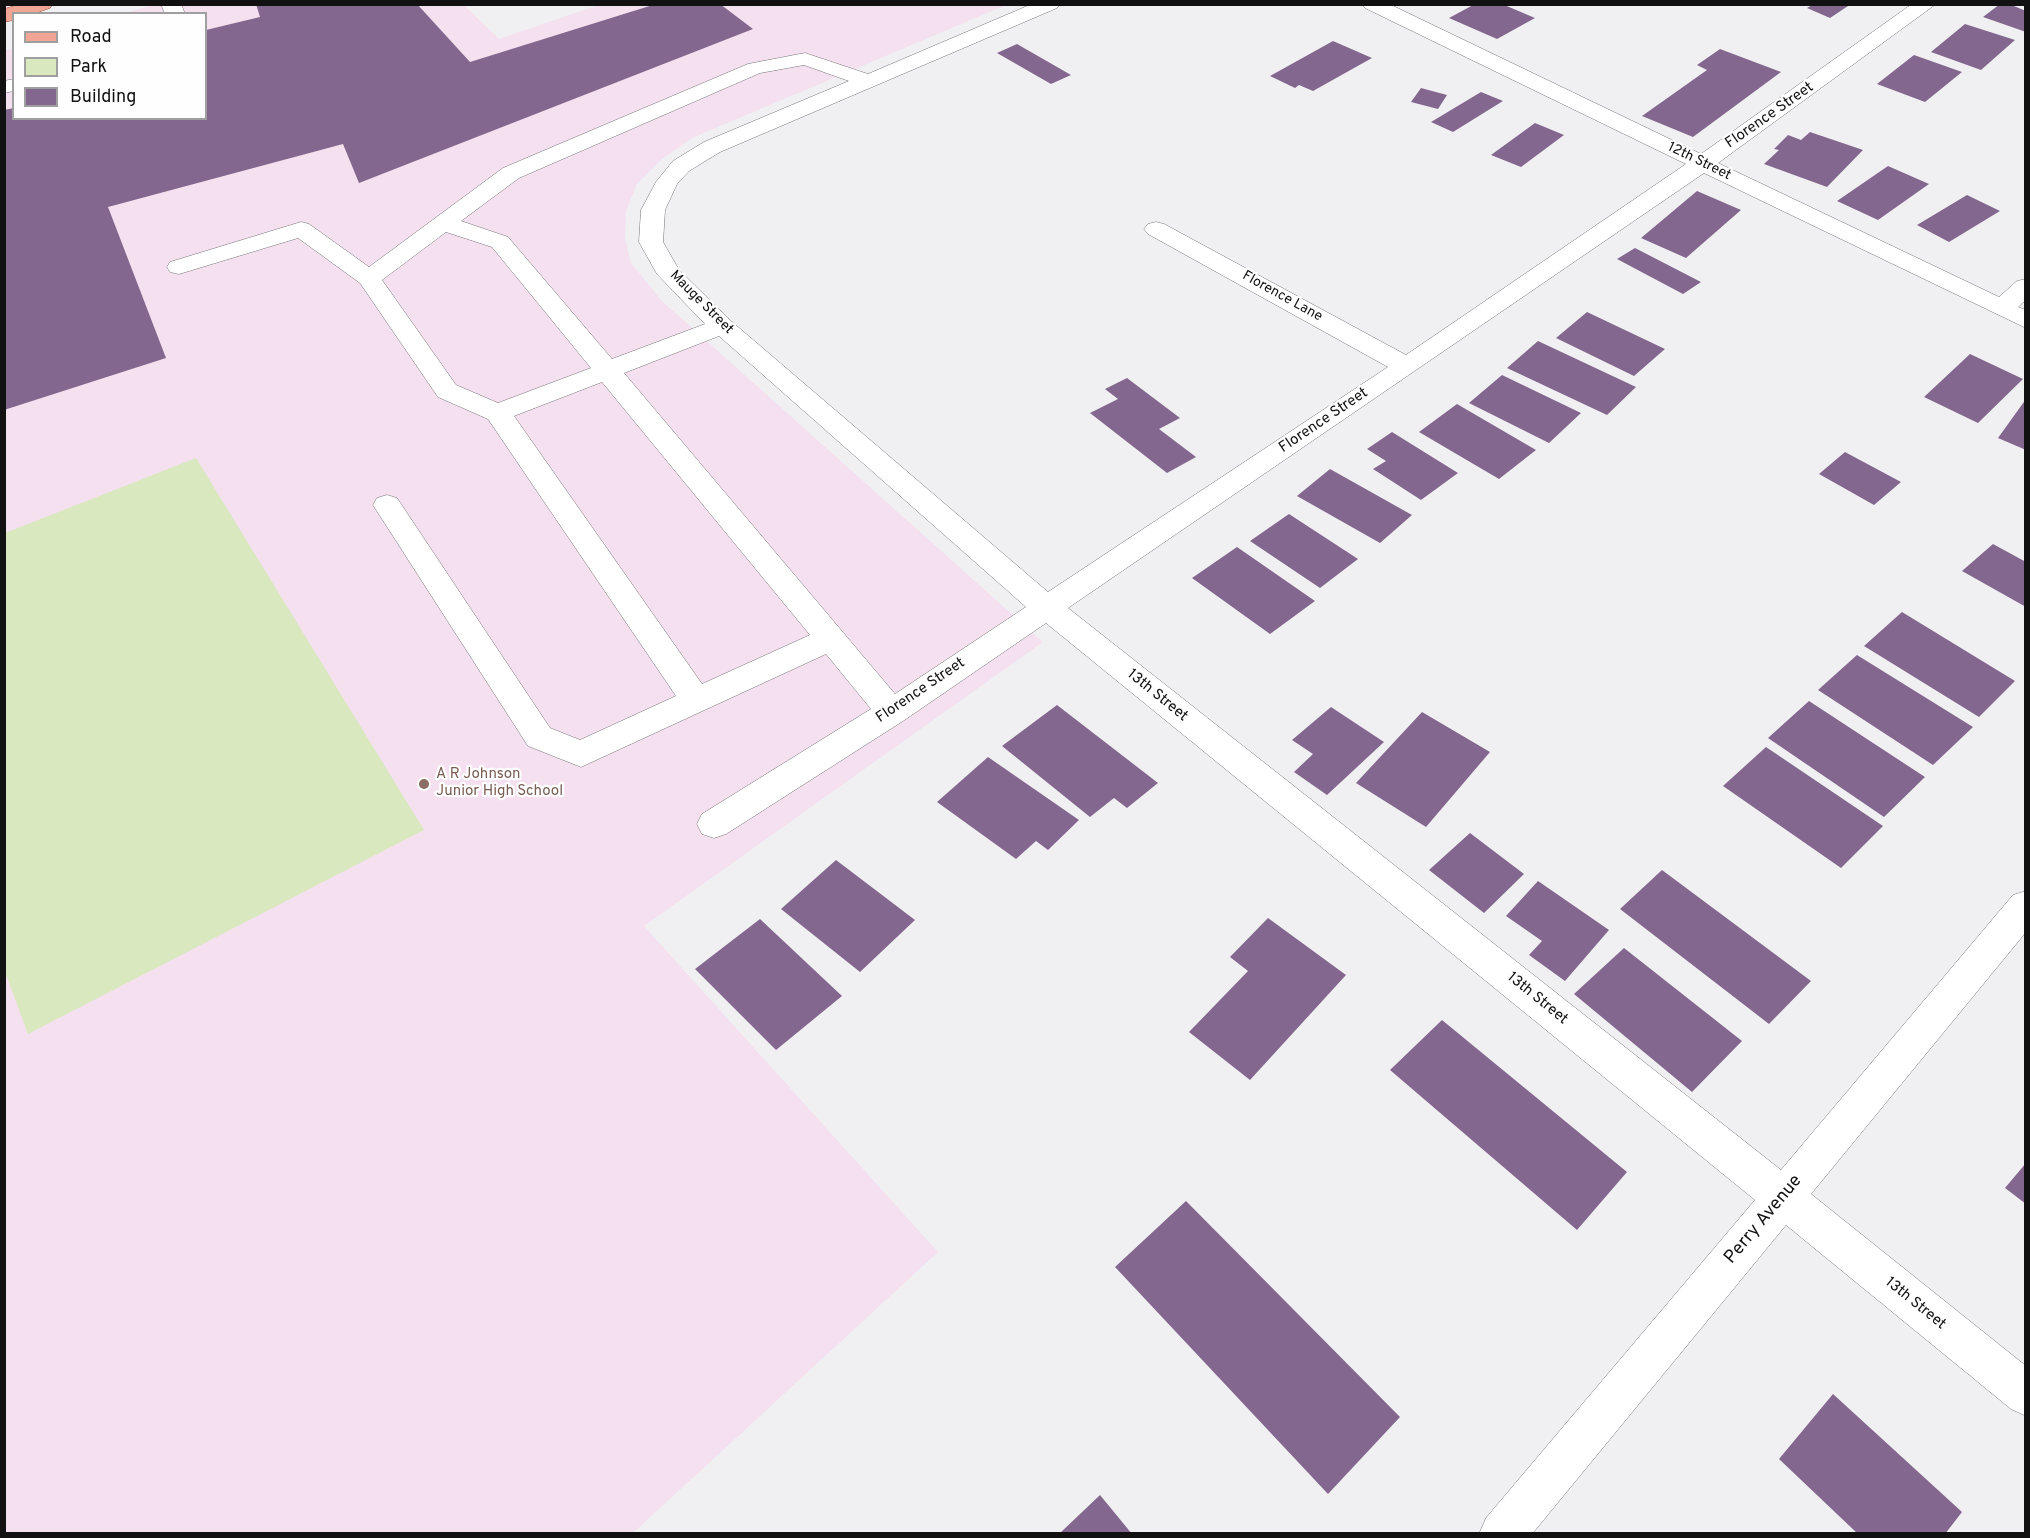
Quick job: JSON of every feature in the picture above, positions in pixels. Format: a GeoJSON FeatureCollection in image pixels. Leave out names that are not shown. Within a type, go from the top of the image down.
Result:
{"type":"FeatureCollection","features":[{"type":"Feature","properties":{"kind":"main road"},"geometry":{"type":"LineString","coordinates":[[17,12],[43,4]]}},
{"type":"Feature","properties":{"kind":"street","name":"Mauge Street"},"geometry":{"type":"LineString","coordinates":[[1046,607],[722,326],[669,274],[651,242],[653,210],[667,182],[681,166],[712,147],[1050,4]]}},
{"type":"Feature","properties":{"kind":"street","name":"12th Street"},"geometry":{"type":"LineString","coordinates":[[1372,4],[2025,320]]}},
{"type":"Feature","properties":{"kind":"street","name":"Florence Street"},"geometry":{"type":"LineString","coordinates":[[714,824],[892,712],[1407,366],[1702,164],[1926,4]]}},
{"type":"Feature","properties":{"kind":"street"},"geometry":{"type":"LineString","coordinates":[[369,278],[511,173],[755,68],[806,59],[869,81]]}},
{"type":"Feature","properties":{"kind":"street"},"geometry":{"type":"LineString","coordinates":[[443,223],[500,242],[892,712]]}},
{"type":"Feature","properties":{"kind":"street","name":"Florence Lane"},"geometry":{"type":"LineString","coordinates":[[1156,229],[1407,366]]}},
{"type":"Feature","properties":{"kind":"street"},"geometry":{"type":"LineString","coordinates":[[179,267],[301,230],[369,278],[447,391],[498,412],[697,701]]}},
{"type":"Feature","properties":{"kind":"street"},"geometry":{"type":"LineString","coordinates":[[2002,308],[2025,286]]}},
{"type":"Feature","properties":{"kind":"street"},"geometry":{"type":"LineString","coordinates":[[498,412],[722,326]]}},
{"type":"Feature","properties":{"kind":"street"},"geometry":{"type":"LineString","coordinates":[[387,505],[539,737],[581,754],[831,638]]}},
{"type":"Feature","properties":{"kind":"street","name":"13th Street"},"geometry":{"type":"LineString","coordinates":[[1046,607],[1783,1197],[2025,1394]]}},
{"type":"Feature","properties":{"kind":"street","name":"Perry Avenue"},"geometry":{"type":"LineString","coordinates":[[1502,1533],[2025,906]]}},
{"type":"Feature","properties":{"kind":"shaded area","name":"A R Johnson Junior High School"},"geometry":{"type":"Polygon","coordinates":[[[156,4],[464,5],[499,39],[599,5],[1006,5],[692,138],[661,160],[637,184],[626,211],[625,238],[631,263],[662,301],[1043,642],[644,926],[938,1252],[633,1533],[5,1534],[5,50],[12,48],[12,120],[207,120],[207,12],[129,12],[156,4]]]}},
{"type":"Feature","properties":{"kind":"green space"},"geometry":{"type":"Polygon","coordinates":[[[196,458],[424,830],[28,1034],[5,972],[5,533],[196,458]]]}},
{"type":"Feature","properties":{"kind":"building"},"geometry":{"type":"Polygon","coordinates":[[[256,4],[417,4],[470,62],[656,4],[720,4],[753,29],[359,183],[343,144],[108,207],[166,358],[4,410],[4,110],[12,108],[12,120],[207,120],[207,30],[260,17],[256,4]]]}},
{"type":"Feature","properties":{"kind":"building"},"geometry":{"type":"Polygon","coordinates":[[[1475,4],[1502,4],[1535,18],[1497,39],[1449,18],[1475,4]]]}},
{"type":"Feature","properties":{"kind":"building"},"geometry":{"type":"Polygon","coordinates":[[[1814,4],[1851,4],[1830,18],[1807,8],[1814,4]]]}},
{"type":"Feature","properties":{"kind":"building"},"geometry":{"type":"Polygon","coordinates":[[[2000,4],[2009,4],[2026,11],[2026,32],[1983,17],[2000,4]]]}},
{"type":"Feature","properties":{"kind":"building"},"geometry":{"type":"Polygon","coordinates":[[[1965,24],[2015,40],[1981,70],[1931,52],[1965,24]]]}},
{"type":"Feature","properties":{"kind":"building"},"geometry":{"type":"Polygon","coordinates":[[[1333,41],[1372,58],[1313,91],[1299,85],[1295,88],[1270,76],[1333,41]]]}},
{"type":"Feature","properties":{"kind":"building"},"geometry":{"type":"Polygon","coordinates":[[[1017,44],[1071,75],[1051,84],[997,53],[1017,44]]]}},
{"type":"Feature","properties":{"kind":"building"},"geometry":{"type":"Polygon","coordinates":[[[1720,49],[1781,72],[1693,137],[1642,116],[1707,70],[1697,65],[1720,49]]]}},
{"type":"Feature","properties":{"kind":"building"},"geometry":{"type":"Polygon","coordinates":[[[1914,55],[1962,72],[1925,102],[1877,84],[1914,55]]]}},
{"type":"Feature","properties":{"kind":"building"},"geometry":{"type":"Polygon","coordinates":[[[1421,88],[1447,95],[1438,109],[1411,102],[1421,88]]]}},
{"type":"Feature","properties":{"kind":"building"},"geometry":{"type":"Polygon","coordinates":[[[1481,92],[1503,101],[1453,132],[1431,122],[1481,92]]]}},
{"type":"Feature","properties":{"kind":"building"},"geometry":{"type":"Polygon","coordinates":[[[1535,123],[1564,135],[1521,167],[1491,155],[1535,123]]]}},
{"type":"Feature","properties":{"kind":"building"},"geometry":{"type":"Polygon","coordinates":[[[1810,132],[1863,150],[1827,187],[1764,164],[1779,150],[1774,149],[1788,135],[1801,140],[1810,132]]]}},
{"type":"Feature","properties":{"kind":"building"},"geometry":{"type":"Polygon","coordinates":[[[1888,166],[1929,184],[1878,220],[1837,201],[1888,166]]]}},
{"type":"Feature","properties":{"kind":"building"},"geometry":{"type":"Polygon","coordinates":[[[1697,191],[1741,210],[1686,258],[1641,238],[1697,191]]]}},
{"type":"Feature","properties":{"kind":"building"},"geometry":{"type":"Polygon","coordinates":[[[1967,195],[2000,211],[1949,242],[1917,225],[1967,195]]]}},
{"type":"Feature","properties":{"kind":"building"},"geometry":{"type":"Polygon","coordinates":[[[1635,248],[1701,282],[1683,294],[1617,259],[1635,248]]]}},
{"type":"Feature","properties":{"kind":"building"},"geometry":{"type":"Polygon","coordinates":[[[1587,312],[1665,349],[1634,376],[1556,338],[1587,312]]]}},
{"type":"Feature","properties":{"kind":"building"},"geometry":{"type":"Polygon","coordinates":[[[1538,341],[1636,387],[1607,415],[1507,368],[1538,341]]]}},
{"type":"Feature","properties":{"kind":"building"},"geometry":{"type":"Polygon","coordinates":[[[1970,354],[2023,379],[1978,423],[1924,397],[1970,354]]]}},
{"type":"Feature","properties":{"kind":"building"},"geometry":{"type":"Polygon","coordinates":[[[1502,375],[1581,413],[1549,443],[1469,403],[1502,375]]]}},
{"type":"Feature","properties":{"kind":"building"},"geometry":{"type":"Polygon","coordinates":[[[1127,378],[1180,418],[1159,429],[1196,457],[1167,473],[1090,413],[1118,399],[1105,389],[1127,378]]]}},
{"type":"Feature","properties":{"kind":"building"},"geometry":{"type":"Polygon","coordinates":[[[2026,399],[2026,450],[1998,438],[2026,399]]]}},
{"type":"Feature","properties":{"kind":"building"},"geometry":{"type":"Polygon","coordinates":[[[1457,404],[1536,450],[1499,479],[1419,432],[1457,404]]]}},
{"type":"Feature","properties":{"kind":"building"},"geometry":{"type":"Polygon","coordinates":[[[1392,432],[1458,473],[1421,500],[1373,469],[1386,461],[1367,449],[1392,432]]]}},
{"type":"Feature","properties":{"kind":"building"},"geometry":{"type":"Polygon","coordinates":[[[1845,452],[1901,482],[1874,505],[1819,474],[1845,452]]]}},
{"type":"Feature","properties":{"kind":"building"},"geometry":{"type":"Polygon","coordinates":[[[1330,469],[1412,515],[1380,543],[1297,496],[1330,469]]]}},
{"type":"Feature","properties":{"kind":"building"},"geometry":{"type":"Polygon","coordinates":[[[1289,514],[1358,559],[1320,588],[1250,541],[1289,514]]]}},
{"type":"Feature","properties":{"kind":"building"},"geometry":{"type":"Polygon","coordinates":[[[1993,544],[2026,562],[2026,607],[1962,571],[1993,544]]]}},
{"type":"Feature","properties":{"kind":"building"},"geometry":{"type":"Polygon","coordinates":[[[1237,547],[1315,601],[1270,634],[1192,578],[1237,547]]]}},
{"type":"Feature","properties":{"kind":"building"},"geometry":{"type":"Polygon","coordinates":[[[1902,612],[2015,681],[1979,717],[1864,646],[1902,612]]]}},
{"type":"Feature","properties":{"kind":"building"},"geometry":{"type":"Polygon","coordinates":[[[1857,655],[1973,727],[1933,765],[1818,690],[1857,655]]]}},
{"type":"Feature","properties":{"kind":"building"},"geometry":{"type":"Polygon","coordinates":[[[1809,701],[1925,777],[1884,817],[1768,738],[1809,701]]]}},
{"type":"Feature","properties":{"kind":"building"},"geometry":{"type":"Polygon","coordinates":[[[1057,705],[1158,783],[1127,808],[1114,798],[1090,817],[1002,746],[1057,705]]]}},
{"type":"Feature","properties":{"kind":"building"},"geometry":{"type":"Polygon","coordinates":[[[1331,707],[1384,742],[1327,795],[1294,772],[1313,754],[1292,740],[1331,707]]]}},
{"type":"Feature","properties":{"kind":"building"},"geometry":{"type":"Polygon","coordinates":[[[1422,712],[1490,752],[1426,827],[1356,783],[1422,712]]]}},
{"type":"Feature","properties":{"kind":"building"},"geometry":{"type":"Polygon","coordinates":[[[1766,747],[1883,826],[1841,868],[1723,786],[1766,747]]]}},
{"type":"Feature","properties":{"kind":"building"},"geometry":{"type":"Polygon","coordinates":[[[988,757],[1079,820],[1048,850],[1036,841],[1016,859],[937,802],[988,757]]]}},
{"type":"Feature","properties":{"kind":"building"},"geometry":{"type":"Polygon","coordinates":[[[1470,833],[1524,874],[1484,913],[1429,870],[1470,833]]]}},
{"type":"Feature","properties":{"kind":"building"},"geometry":{"type":"Polygon","coordinates":[[[836,860],[915,920],[860,972],[781,909],[836,860]]]}},
{"type":"Feature","properties":{"kind":"building"},"geometry":{"type":"Polygon","coordinates":[[[1662,870],[1811,981],[1769,1024],[1620,909],[1662,870]]]}},
{"type":"Feature","properties":{"kind":"building"},"geometry":{"type":"Polygon","coordinates":[[[1538,881],[1609,930],[1565,981],[1529,955],[1542,941],[1506,916],[1538,881]]]}},
{"type":"Feature","properties":{"kind":"building"},"geometry":{"type":"Polygon","coordinates":[[[1268,918],[1346,975],[1250,1080],[1189,1032],[1248,971],[1230,957],[1268,918]]]}},
{"type":"Feature","properties":{"kind":"building"},"geometry":{"type":"Polygon","coordinates":[[[760,919],[842,996],[776,1050],[695,969],[760,919]]]}},
{"type":"Feature","properties":{"kind":"building"},"geometry":{"type":"Polygon","coordinates":[[[1624,948],[1742,1041],[1692,1092],[1574,994],[1624,948]]]}},
{"type":"Feature","properties":{"kind":"building"},"geometry":{"type":"Polygon","coordinates":[[[1442,1020],[1627,1172],[1577,1230],[1390,1070],[1442,1020]]]}},
{"type":"Feature","properties":{"kind":"building"},"geometry":{"type":"Polygon","coordinates":[[[2026,1163],[2026,1204],[2005,1188],[2026,1163]]]}},
{"type":"Feature","properties":{"kind":"building"},"geometry":{"type":"Polygon","coordinates":[[[1186,1201],[1400,1417],[1328,1494],[1115,1267],[1186,1201]]]}},
{"type":"Feature","properties":{"kind":"building"},"geometry":{"type":"Polygon","coordinates":[[[1833,1394],[1962,1512],[1945,1534],[1858,1534],[1779,1459],[1833,1394]]]}},
{"type":"Feature","properties":{"kind":"building"},"geometry":{"type":"Polygon","coordinates":[[[1100,1495],[1132,1534],[1059,1534],[1100,1495]]]}},
{"type":"Feature","properties":{"kind":"place","name":"A R Johnson Junior High School"},"geometry":{"type":"Point","coordinates":[424,784]}}]}
